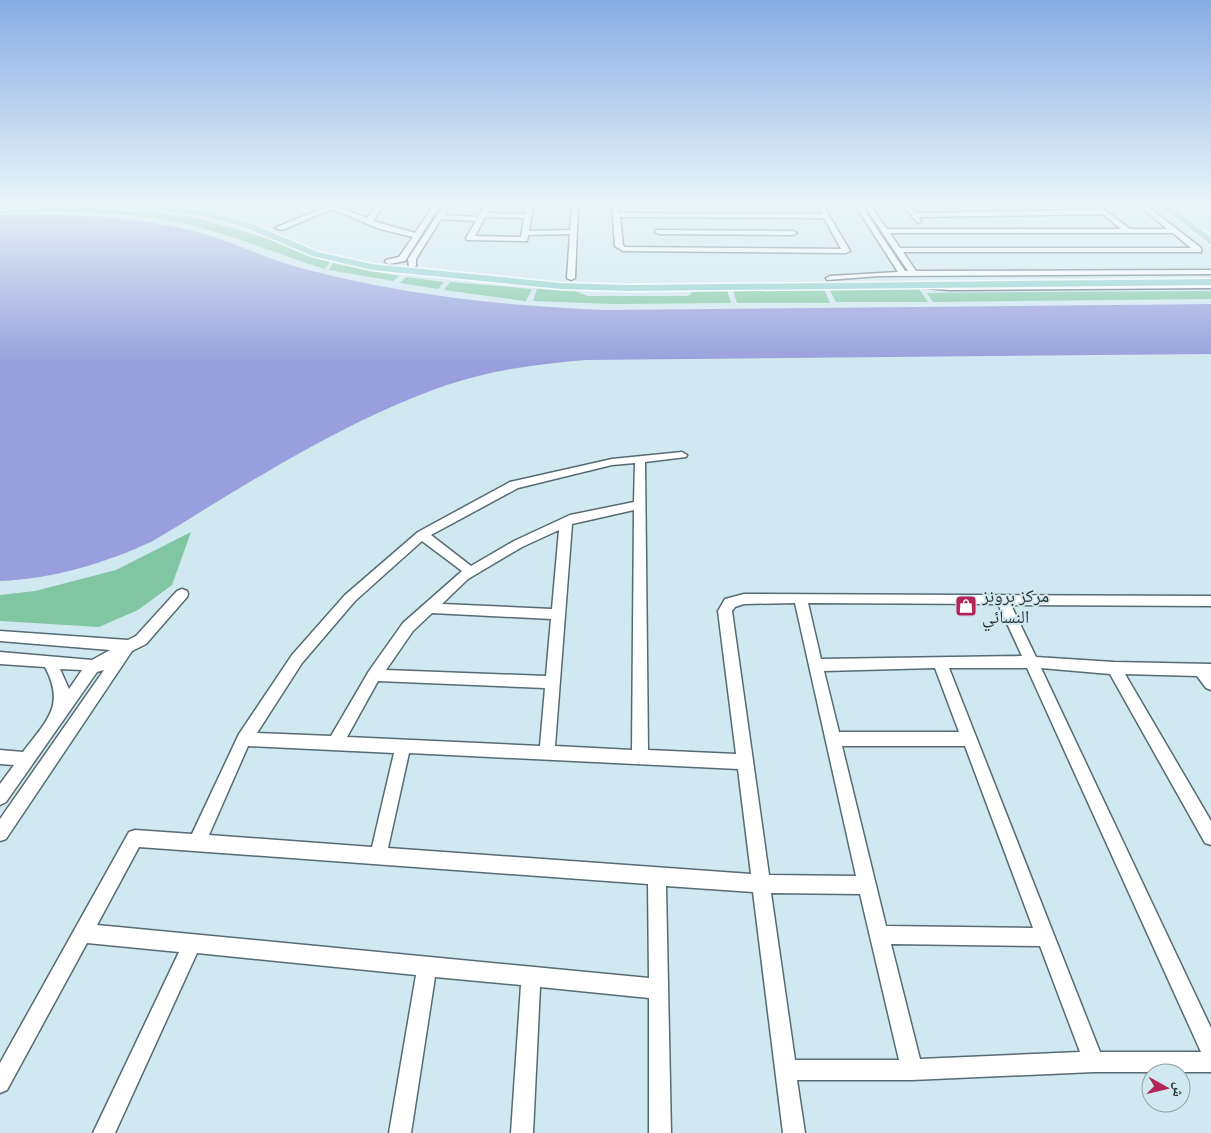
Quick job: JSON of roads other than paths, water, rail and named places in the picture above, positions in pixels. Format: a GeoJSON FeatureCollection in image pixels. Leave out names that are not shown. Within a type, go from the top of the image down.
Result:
{"type":"FeatureCollection","features":[{"type":"Feature","properties":{"kind":"main road"},"geometry":{"type":"LineString","coordinates":[[329,258],[372,268],[470,279],[562,286],[921,285],[1168,279],[1211,276]]}},
{"type":"Feature","properties":{"kind":"main road"},"geometry":{"type":"LineString","coordinates":[[363,258],[412,266],[481,273],[571,278],[1168,279]]}},
{"type":"Feature","properties":{"kind":"street"},"geometry":{"type":"LineString","coordinates":[[389,262],[403,258]]}},
{"type":"Feature","properties":{"kind":"street"},"geometry":{"type":"LineString","coordinates":[[412,266],[413,258]]}},
{"type":"Feature","properties":{"kind":"street"},"geometry":{"type":"LineString","coordinates":[[571,278],[572,258]]}},
{"type":"Feature","properties":{"kind":"street"},"geometry":{"type":"LineString","coordinates":[[892,258],[903,274]]}},
{"type":"Feature","properties":{"kind":"street"},"geometry":{"type":"LineString","coordinates":[[903,258],[914,274]]}},
{"type":"Feature","properties":{"kind":"street"},"geometry":{"type":"LineString","coordinates":[[830,278],[903,274],[1211,276]]}},
{"type":"Feature","properties":{"kind":"street"},"geometry":{"type":"LineString","coordinates":[[921,285],[950,288],[1211,276]]}},
{"type":"Feature","properties":{"kind":"street"},"geometry":{"type":"LineString","coordinates":[[197,842],[244,739],[303,652],[350,598],[422,535],[514,485],[612,462],[682,455]]}},
{"type":"Feature","properties":{"kind":"street"},"geometry":{"type":"LineString","coordinates":[[640,458],[640,757]]}},
{"type":"Feature","properties":{"kind":"street"},"geometry":{"type":"LineString","coordinates":[[336,743],[374,675],[408,627],[471,572],[518,544],[574,518],[640,505]]}},
{"type":"Feature","properties":{"kind":"street"},"geometry":{"type":"LineString","coordinates":[[547,753],[566,522]]}},
{"type":"Feature","properties":{"kind":"street"},"geometry":{"type":"LineString","coordinates":[[422,535],[471,572]]}},
{"type":"Feature","properties":{"kind":"street"},"geometry":{"type":"LineString","coordinates":[[1050,591],[1071,600]]}},
{"type":"Feature","properties":{"kind":"street"},"geometry":{"type":"LineString","coordinates":[[0,797],[94,665],[141,640],[182,594]]}},
{"type":"Feature","properties":{"kind":"street"},"geometry":{"type":"LineString","coordinates":[[794,1133],[724,611],[730,603],[744,600],[800,598],[1211,601]]}},
{"type":"Feature","properties":{"kind":"street"},"geometry":{"type":"LineString","coordinates":[[800,598],[912,1070]]}},
{"type":"Feature","properties":{"kind":"street"},"geometry":{"type":"LineString","coordinates":[[1002,599],[1211,1050]]}},
{"type":"Feature","properties":{"kind":"street"},"geometry":{"type":"LineString","coordinates":[[429,608],[558,614]]}},
{"type":"Feature","properties":{"kind":"street"},"geometry":{"type":"LineString","coordinates":[[0,636],[129,646]]}},
{"type":"Feature","properties":{"kind":"street"},"geometry":{"type":"LineString","coordinates":[[0,833],[129,646]]}},
{"type":"Feature","properties":{"kind":"street"},"geometry":{"type":"LineString","coordinates":[[0,658],[115,667]]}},
{"type":"Feature","properties":{"kind":"street"},"geometry":{"type":"LineString","coordinates":[[49,662],[61,685],[63,698],[57,718]]}},
{"type":"Feature","properties":{"kind":"street"},"geometry":{"type":"LineString","coordinates":[[940,662],[1094,1062]]}},
{"type":"Feature","properties":{"kind":"street"},"geometry":{"type":"LineString","coordinates":[[816,665],[1032,662],[1114,668],[1206,670],[1211,684]]}},
{"type":"Feature","properties":{"kind":"street"},"geometry":{"type":"LineString","coordinates":[[1114,668],[1211,837]]}},
{"type":"Feature","properties":{"kind":"street"},"geometry":{"type":"LineString","coordinates":[[374,675],[553,682]]}},
{"type":"Feature","properties":{"kind":"street"},"geometry":{"type":"LineString","coordinates":[[244,739],[745,762]]}},
{"type":"Feature","properties":{"kind":"street"},"geometry":{"type":"LineString","coordinates":[[834,739],[971,739]]}},
{"type":"Feature","properties":{"kind":"street"},"geometry":{"type":"LineString","coordinates":[[378,856],[403,746]]}},
{"type":"Feature","properties":{"kind":"street"},"geometry":{"type":"LineString","coordinates":[[0,757],[28,759]]}},
{"type":"Feature","properties":{"kind":"street"},"geometry":{"type":"LineString","coordinates":[[0,1083],[135,838],[762,884],[868,885]]}},
{"type":"Feature","properties":{"kind":"street"},"geometry":{"type":"LineString","coordinates":[[657,876],[660,1133]]}},
{"type":"Feature","properties":{"kind":"street"},"geometry":{"type":"LineString","coordinates":[[82,933],[658,989]]}},
{"type":"Feature","properties":{"kind":"street"},"geometry":{"type":"LineString","coordinates":[[879,935],[1046,937]]}},
{"type":"Feature","properties":{"kind":"street"},"geometry":{"type":"LineString","coordinates":[[104,1133],[192,944]]}},
{"type":"Feature","properties":{"kind":"street"},"geometry":{"type":"LineString","coordinates":[[400,1133],[427,966]]}},
{"type":"Feature","properties":{"kind":"street"},"geometry":{"type":"LineString","coordinates":[[522,1133],[531,977]]}},
{"type":"Feature","properties":{"kind":"street"},"geometry":{"type":"LineString","coordinates":[[786,1070],[912,1070],[1094,1062],[1211,1062]]}},
{"type":"Feature","properties":{"kind":"water"},"geometry":{"type":"Polygon","coordinates":[[[0,258],[269,258],[339,277],[453,298],[530,306],[607,310],[1211,304],[1211,354],[585,360],[498,372],[447,385],[371,416],[296,455],[153,541],[135,549],[98,563],[59,573],[20,580],[0,581],[0,258]]]}},
{"type":"Feature","properties":{"kind":"place","name":"مركز برونز النسائي"},"geometry":{"type":"Point","coordinates":[966,606]}}]}
